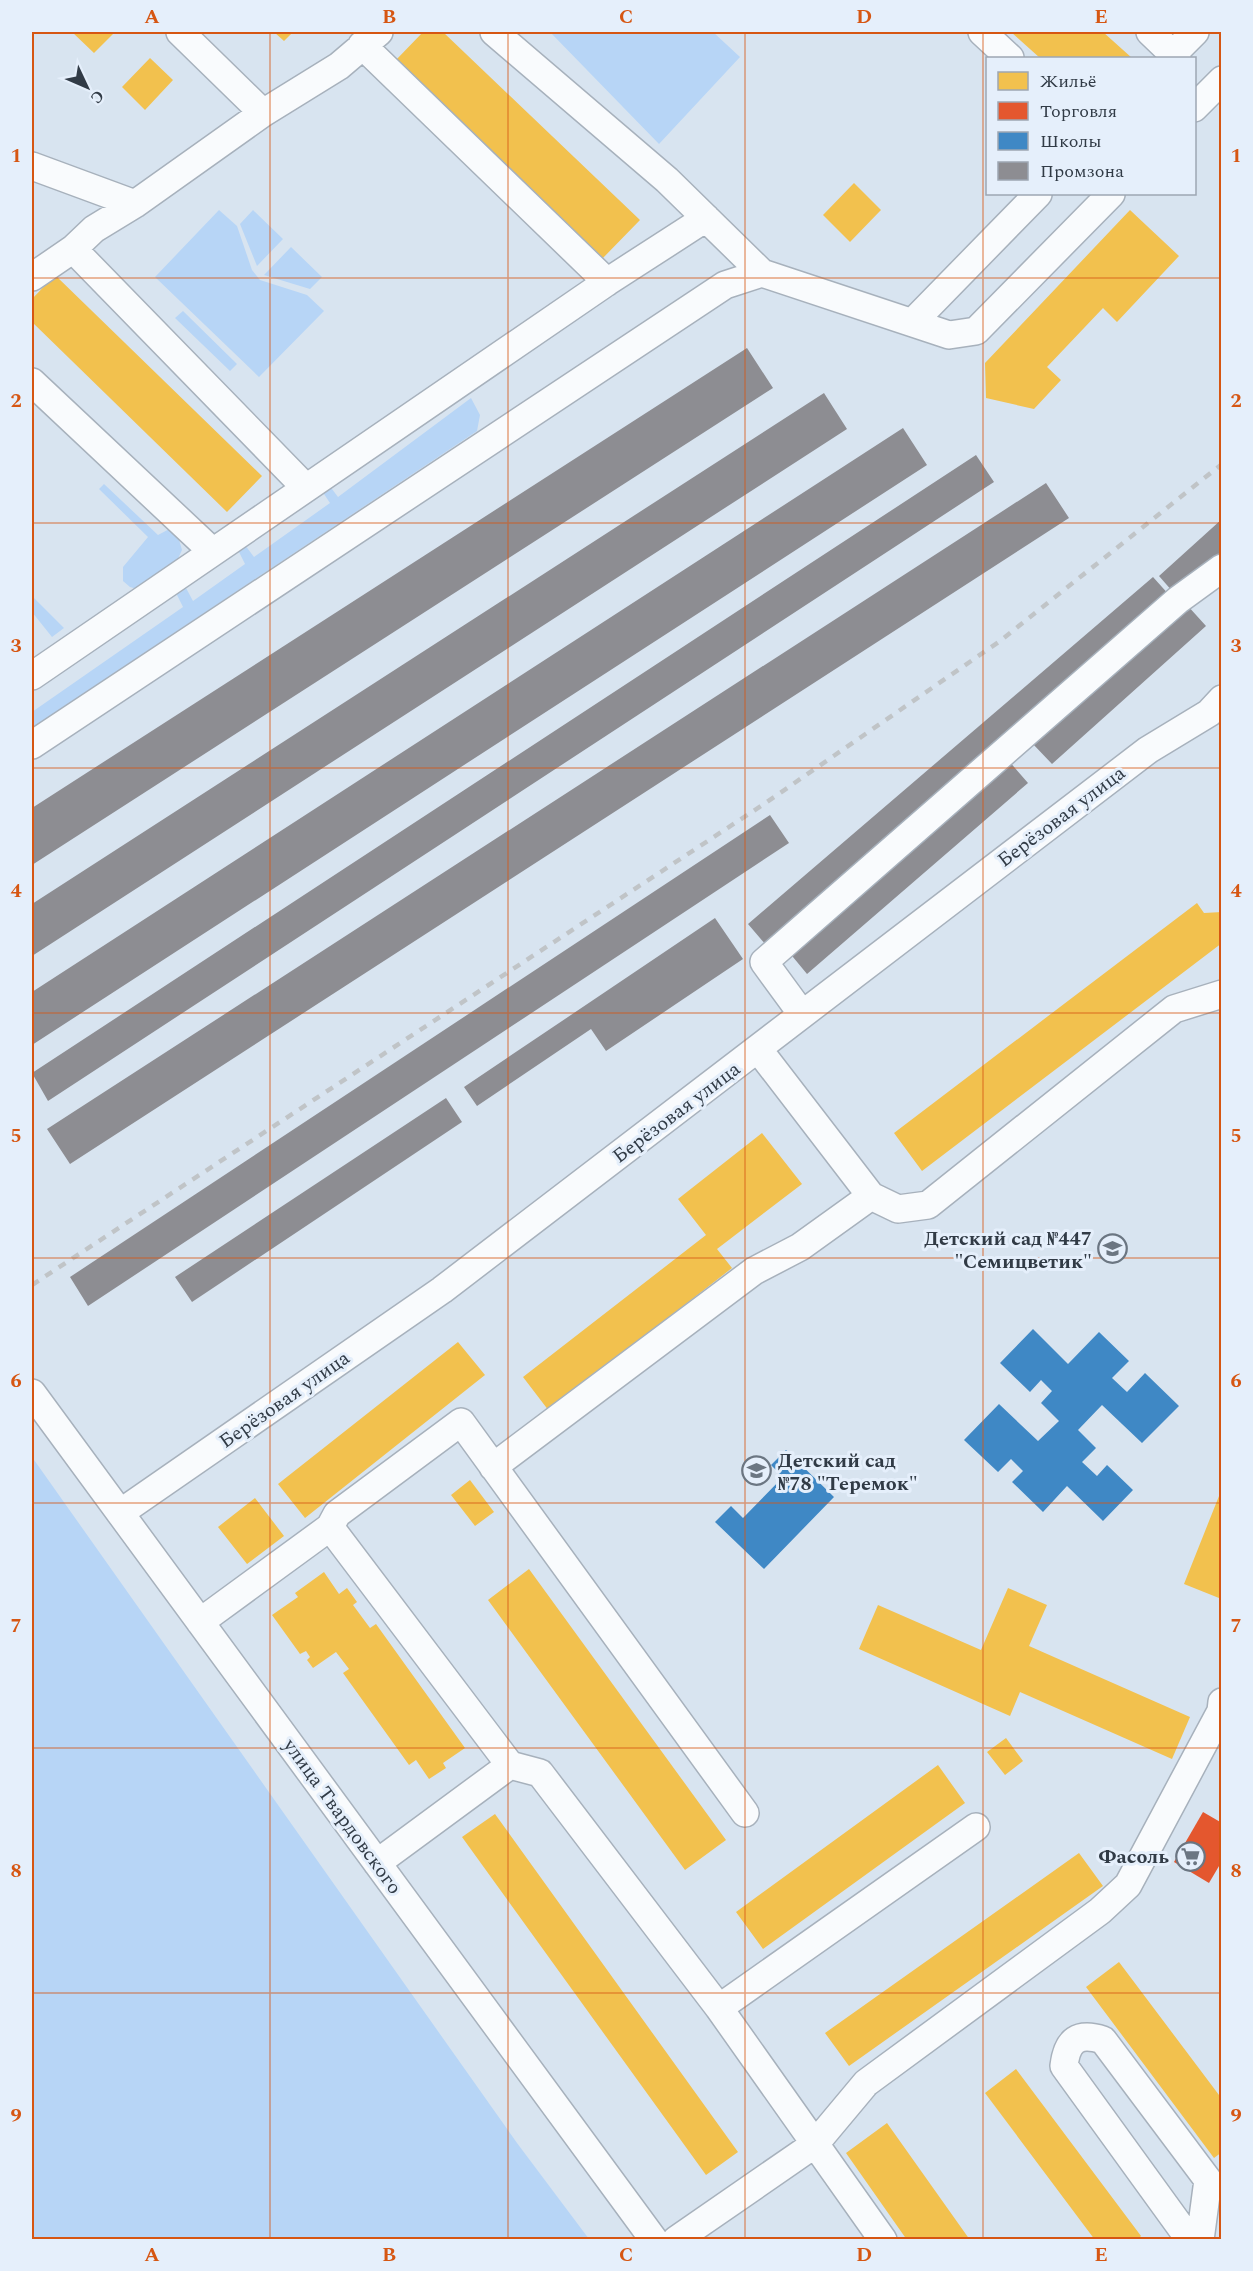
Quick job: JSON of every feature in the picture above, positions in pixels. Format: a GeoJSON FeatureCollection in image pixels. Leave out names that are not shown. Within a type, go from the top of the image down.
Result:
{"type":"FeatureCollection","features":[{"type":"Feature","properties":{"kind":"street"},"geometry":{"type":"LineString","coordinates":[[180,32],[263,113]]}},
{"type":"Feature","properties":{"kind":"street"},"geometry":{"type":"LineString","coordinates":[[494,32],[667,180],[762,273],[949,335],[976,331],[1110,195]]}},
{"type":"Feature","properties":{"kind":"street"},"geometry":{"type":"LineString","coordinates":[[982,32],[1009,57]]}},
{"type":"Feature","properties":{"kind":"street"},"geometry":{"type":"LineString","coordinates":[[1150,32],[1173,57],[1195,32]]}},
{"type":"Feature","properties":{"kind":"street"},"geometry":{"type":"LineString","coordinates":[[32,277],[73,249],[94,229],[135,204],[263,113],[339,66],[371,38],[607,282]]}},
{"type":"Feature","properties":{"kind":"street"},"geometry":{"type":"LineString","coordinates":[[32,166],[135,204]]}},
{"type":"Feature","properties":{"kind":"street"},"geometry":{"type":"LineString","coordinates":[[913,322],[1037,195]]}},
{"type":"Feature","properties":{"kind":"street"},"geometry":{"type":"LineString","coordinates":[[32,676],[607,282],[706,218]]}},
{"type":"Feature","properties":{"kind":"street"},"geometry":{"type":"LineString","coordinates":[[73,249],[306,488]]}},
{"type":"Feature","properties":{"kind":"street"},"geometry":{"type":"LineString","coordinates":[[32,745],[725,285],[762,273]]}},
{"type":"Feature","properties":{"kind":"street"},"geometry":{"type":"LineString","coordinates":[[32,382],[213,552]]}},
{"type":"Feature","properties":{"kind":"street"},"geometry":{"type":"LineString","coordinates":[[802,1014],[764,962],[1178,600],[1221,568]]}},
{"type":"Feature","properties":{"kind":"street","name":"Берёзовая улица"},"geometry":{"type":"LineString","coordinates":[[120,1513],[442,1290],[1148,750],[1217,713]]}},
{"type":"Feature","properties":{"kind":"street"},"geometry":{"type":"LineString","coordinates":[[758,1049],[871,1196],[898,1209],[928,1205],[1174,1009],[1221,994]]}},
{"type":"Feature","properties":{"kind":"street"},"geometry":{"type":"LineString","coordinates":[[493,1467],[754,1271],[800,1247],[871,1196]]}},
{"type":"Feature","properties":{"kind":"street","name":"улица Твардовского"},"geometry":{"type":"LineString","coordinates":[[32,1393],[654,2240]]}},
{"type":"Feature","properties":{"kind":"street"},"geometry":{"type":"LineString","coordinates":[[200,1622],[330,1527],[337,1514],[461,1422],[745,1813]]}},
{"type":"Feature","properties":{"kind":"street"},"geometry":{"type":"LineString","coordinates":[[330,1527],[510,1765],[540,1773],[719,2008],[884,2240]]}},
{"type":"Feature","properties":{"kind":"street"},"geometry":{"type":"LineString","coordinates":[[675,2240],[815,2144],[866,2083],[1100,1911],[1128,1886],[1221,1711],[1221,1702]]}},
{"type":"Feature","properties":{"kind":"street"},"geometry":{"type":"LineString","coordinates":[[377,1863],[510,1765]]}},
{"type":"Feature","properties":{"kind":"street"},"geometry":{"type":"LineString","coordinates":[[719,2008],[976,1827]]}},
{"type":"Feature","properties":{"kind":"street"},"geometry":{"type":"LineString","coordinates":[[1190,2240],[1064,2066],[1066,2050],[1075,2040],[1089,2035],[1103,2040],[1208,2180],[1200,2240]]}},
{"type":"Feature","properties":{"kind":"shaded area"},"geometry":{"type":"Polygon","coordinates":[[[550,32],[713,32],[740,57],[659,144],[550,32]]]}},
{"type":"Feature","properties":{"kind":"shaded area"},"geometry":{"type":"Polygon","coordinates":[[[219,210],[237,226],[252,270],[260,280],[307,295],[324,311],[259,377],[155,277],[219,210]]]}},
{"type":"Feature","properties":{"kind":"shaded area"},"geometry":{"type":"Polygon","coordinates":[[[253,210],[283,239],[257,266],[240,224],[253,210]]]}},
{"type":"Feature","properties":{"kind":"shaded area"},"geometry":{"type":"Polygon","coordinates":[[[291,247],[322,277],[310,289],[264,275],[291,247]]]}},
{"type":"Feature","properties":{"kind":"shaded area"},"geometry":{"type":"Polygon","coordinates":[[[183,311],[237,364],[230,371],[175,318],[183,311]]]}},
{"type":"Feature","properties":{"kind":"shaded area"},"geometry":{"type":"Polygon","coordinates":[[[471,398],[480,415],[477,431],[32,728],[32,712],[183,607],[175,591],[186,588],[193,601],[245,564],[237,548],[245,545],[254,557],[330,503],[320,488],[329,485],[338,497],[471,398]]]}},
{"type":"Feature","properties":{"kind":"shaded area"},"geometry":{"type":"Polygon","coordinates":[[[104,484],[158,535],[175,526],[182,550],[176,563],[137,589],[123,581],[123,567],[148,537],[99,489],[104,484]]]}},
{"type":"Feature","properties":{"kind":"shaded area"},"geometry":{"type":"Polygon","coordinates":[[[32,596],[64,628],[52,637],[32,612],[32,596]]]}},
{"type":"Feature","properties":{"kind":"shaded area"},"geometry":{"type":"Polygon","coordinates":[[[32,1457],[517,2143],[589,2239],[32,2239],[32,1457]]]}},
{"type":"Feature","properties":{"kind":"building: Жильё"},"geometry":{"type":"Polygon","coordinates":[[[72,32],[115,32],[94,53],[72,32]]]}},
{"type":"Feature","properties":{"kind":"building: Жильё"},"geometry":{"type":"Polygon","coordinates":[[[274,32],[293,32],[284,41],[274,32]]]}},
{"type":"Feature","properties":{"kind":"building: Жильё"},"geometry":{"type":"Polygon","coordinates":[[[423,32],[443,32],[640,220],[602,259],[395,61],[423,32]]]}},
{"type":"Feature","properties":{"kind":"building: Жильё"},"geometry":{"type":"Polygon","coordinates":[[[1011,32],[1103,32],[1131,57],[1039,57],[1011,32]]]}},
{"type":"Feature","properties":{"kind":"building: Жильё"},"geometry":{"type":"Polygon","coordinates":[[[150,58],[173,80],[145,110],[122,87],[150,58]]]}},
{"type":"Feature","properties":{"kind":"building: Жильё"},"geometry":{"type":"Polygon","coordinates":[[[854,183],[881,210],[850,242],[823,215],[854,183]]]}},
{"type":"Feature","properties":{"kind":"building: Жильё"},"geometry":{"type":"Polygon","coordinates":[[[1130,210],[1179,256],[1117,322],[1103,308],[1047,367],[1061,380],[1034,409],[986,398],[985,363],[1130,210]]]}},
{"type":"Feature","properties":{"kind":"building: Жильё"},"geometry":{"type":"Polygon","coordinates":[[[55,275],[262,476],[227,512],[32,322],[32,299],[55,275]]]}},
{"type":"Feature","properties":{"kind":"building: Жильё"},"geometry":{"type":"Polygon","coordinates":[[[1197,903],[1204,913],[1222,912],[1222,943],[922,1171],[894,1133],[1197,903]]]}},
{"type":"Feature","properties":{"kind":"building: Жильё"},"geometry":{"type":"Polygon","coordinates":[[[762,1133],[802,1184],[717,1249],[732,1268],[549,1411],[523,1377],[706,1235],[678,1199],[762,1133]]]}},
{"type":"Feature","properties":{"kind":"building: Жильё"},"geometry":{"type":"Polygon","coordinates":[[[458,1342],[485,1375],[305,1518],[278,1484],[458,1342]]]}},
{"type":"Feature","properties":{"kind":"building: Жильё"},"geometry":{"type":"Polygon","coordinates":[[[470,1480],[494,1512],[475,1526],[451,1495],[470,1480]]]}},
{"type":"Feature","properties":{"kind":"building: Жильё"},"geometry":{"type":"Polygon","coordinates":[[[1221,1491],[1222,1593],[1219,1598],[1184,1584],[1221,1491]]]}},
{"type":"Feature","properties":{"kind":"building: Жильё"},"geometry":{"type":"Polygon","coordinates":[[[255,1498],[284,1536],[247,1564],[218,1527],[255,1498]]]}},
{"type":"Feature","properties":{"kind":"building: Жильё"},"geometry":{"type":"Polygon","coordinates":[[[529,1569],[726,1840],[685,1870],[488,1600],[529,1569]]]}},
{"type":"Feature","properties":{"kind":"building: Жильё"},"geometry":{"type":"Polygon","coordinates":[[[324,1572],[339,1594],[347,1588],[357,1602],[353,1605],[370,1628],[376,1624],[465,1748],[443,1763],[446,1768],[429,1779],[416,1760],[409,1765],[343,1673],[349,1669],[336,1652],[313,1668],[307,1660],[310,1657],[306,1651],[300,1654],[272,1615],[298,1597],[295,1593],[324,1572]]]}},
{"type":"Feature","properties":{"kind":"building: Жильё"},"geometry":{"type":"Polygon","coordinates":[[[1008,1588],[1047,1605],[1029,1646],[1190,1717],[1172,1759],[1020,1692],[1010,1716],[859,1649],[878,1605],[981,1650],[1008,1588]]]}},
{"type":"Feature","properties":{"kind":"building: Жильё"},"geometry":{"type":"Polygon","coordinates":[[[1006,1738],[1023,1761],[1005,1775],[987,1752],[1006,1738]]]}},
{"type":"Feature","properties":{"kind":"building: Жильё"},"geometry":{"type":"Polygon","coordinates":[[[938,1765],[965,1803],[763,1949],[736,1912],[938,1765]]]}},
{"type":"Feature","properties":{"kind":"building: Жильё"},"geometry":{"type":"Polygon","coordinates":[[[495,1814],[738,2152],[706,2175],[462,1837],[495,1814]]]}},
{"type":"Feature","properties":{"kind":"building: Жильё"},"geometry":{"type":"Polygon","coordinates":[[[1079,1853],[1103,1886],[849,2066],[825,2033],[1079,1853]]]}},
{"type":"Feature","properties":{"kind":"building: Жильё"},"geometry":{"type":"Polygon","coordinates":[[[1119,1962],[1222,2099],[1222,2152],[1214,2158],[1086,1987],[1119,1962]]]}},
{"type":"Feature","properties":{"kind":"building: Жильё"},"geometry":{"type":"Polygon","coordinates":[[[1016,2069],[1141,2236],[1137,2240],[1095,2240],[985,2093],[1016,2069]]]}},
{"type":"Feature","properties":{"kind":"building: Жильё"},"geometry":{"type":"Polygon","coordinates":[[[887,2123],[970,2240],[907,2240],[846,2153],[887,2123]]]}},
{"type":"Feature","properties":{"kind":"building: Торговля"},"geometry":{"type":"Polygon","coordinates":[[[1203,1812],[1222,1823],[1222,1861],[1209,1883],[1174,1862],[1203,1812]]]}},
{"type":"Feature","properties":{"kind":"building: Школы"},"geometry":{"type":"Polygon","coordinates":[[[1033,1329],[1068,1364],[1099,1332],[1129,1361],[1112,1378],[1127,1392],[1145,1373],[1179,1406],[1142,1443],[1102,1405],[1078,1430],[1096,1448],[1082,1462],[1097,1476],[1107,1465],[1133,1490],[1103,1521],[1067,1486],[1043,1512],[1012,1482],[1023,1471],[1011,1459],[998,1472],[964,1440],[999,1404],[1038,1441],[1059,1421],[1041,1403],[1052,1391],[1041,1380],[1030,1392],[1000,1363],[1033,1329]]]}},
{"type":"Feature","properties":{"kind":"building: Школы"},"geometry":{"type":"Polygon","coordinates":[[[786,1450],[834,1497],[764,1569],[715,1522],[731,1506],[743,1518],[783,1477],[771,1465],[786,1450]]]}},
{"type":"Feature","properties":{"kind":"building: Промзона"},"geometry":{"type":"Polygon","coordinates":[[[747,348],[773,388],[32,865],[32,808],[747,348]]]}},
{"type":"Feature","properties":{"kind":"building: Промзона"},"geometry":{"type":"Polygon","coordinates":[[[824,393],[847,429],[32,956],[32,904],[824,393]]]}},
{"type":"Feature","properties":{"kind":"building: Промзона"},"geometry":{"type":"Polygon","coordinates":[[[903,428],[927,465],[32,1045],[32,992],[903,428]]]}},
{"type":"Feature","properties":{"kind":"building: Промзона"},"geometry":{"type":"Polygon","coordinates":[[[976,455],[994,482],[48,1101],[32,1073],[976,455]]]}},
{"type":"Feature","properties":{"kind":"building: Промзона"},"geometry":{"type":"Polygon","coordinates":[[[1046,483],[1069,518],[70,1164],[47,1129],[1046,483]]]}},
{"type":"Feature","properties":{"kind":"building: Промзона"},"geometry":{"type":"Polygon","coordinates":[[[1222,519],[1222,553],[1173,592],[1159,576],[1222,519]]]}},
{"type":"Feature","properties":{"kind":"building: Промзона"},"geometry":{"type":"Polygon","coordinates":[[[1153,577],[1171,597],[766,945],[748,924],[1153,577]]]}},
{"type":"Feature","properties":{"kind":"building: Промзона"},"geometry":{"type":"Polygon","coordinates":[[[1187,605],[1206,626],[1052,764],[1032,743],[1187,605]]]}},
{"type":"Feature","properties":{"kind":"building: Промзона"},"geometry":{"type":"Polygon","coordinates":[[[1008,760],[1028,783],[807,974],[788,951],[1008,760]]]}},
{"type":"Feature","properties":{"kind":"building: Промзона"},"geometry":{"type":"Polygon","coordinates":[[[770,815],[789,843],[88,1306],[70,1277],[770,815]]]}},
{"type":"Feature","properties":{"kind":"building: Промзона"},"geometry":{"type":"Polygon","coordinates":[[[715,918],[743,959],[606,1051],[591,1029],[477,1106],[464,1087],[715,918]]]}},
{"type":"Feature","properties":{"kind":"building: Промзона"},"geometry":{"type":"Polygon","coordinates":[[[446,1098],[462,1122],[192,1302],[175,1277],[446,1098]]]}},
{"type":"Feature","properties":{"kind":"railway"},"geometry":{"type":"LineString","coordinates":[[32,1285],[767,802],[1000,641],[1222,464]]}},
{"type":"Feature","properties":{"kind":"place","name":"Детский сад №447 \"Семицветик\""},"geometry":{"type":"Point","coordinates":[1113,1249]}},
{"type":"Feature","properties":{"kind":"place","name":"Детский сад №78 \"Теремок\""},"geometry":{"type":"Point","coordinates":[757,1471]}},
{"type":"Feature","properties":{"kind":"place","name":"Фасоль"},"geometry":{"type":"Point","coordinates":[1190,1856]}}]}
